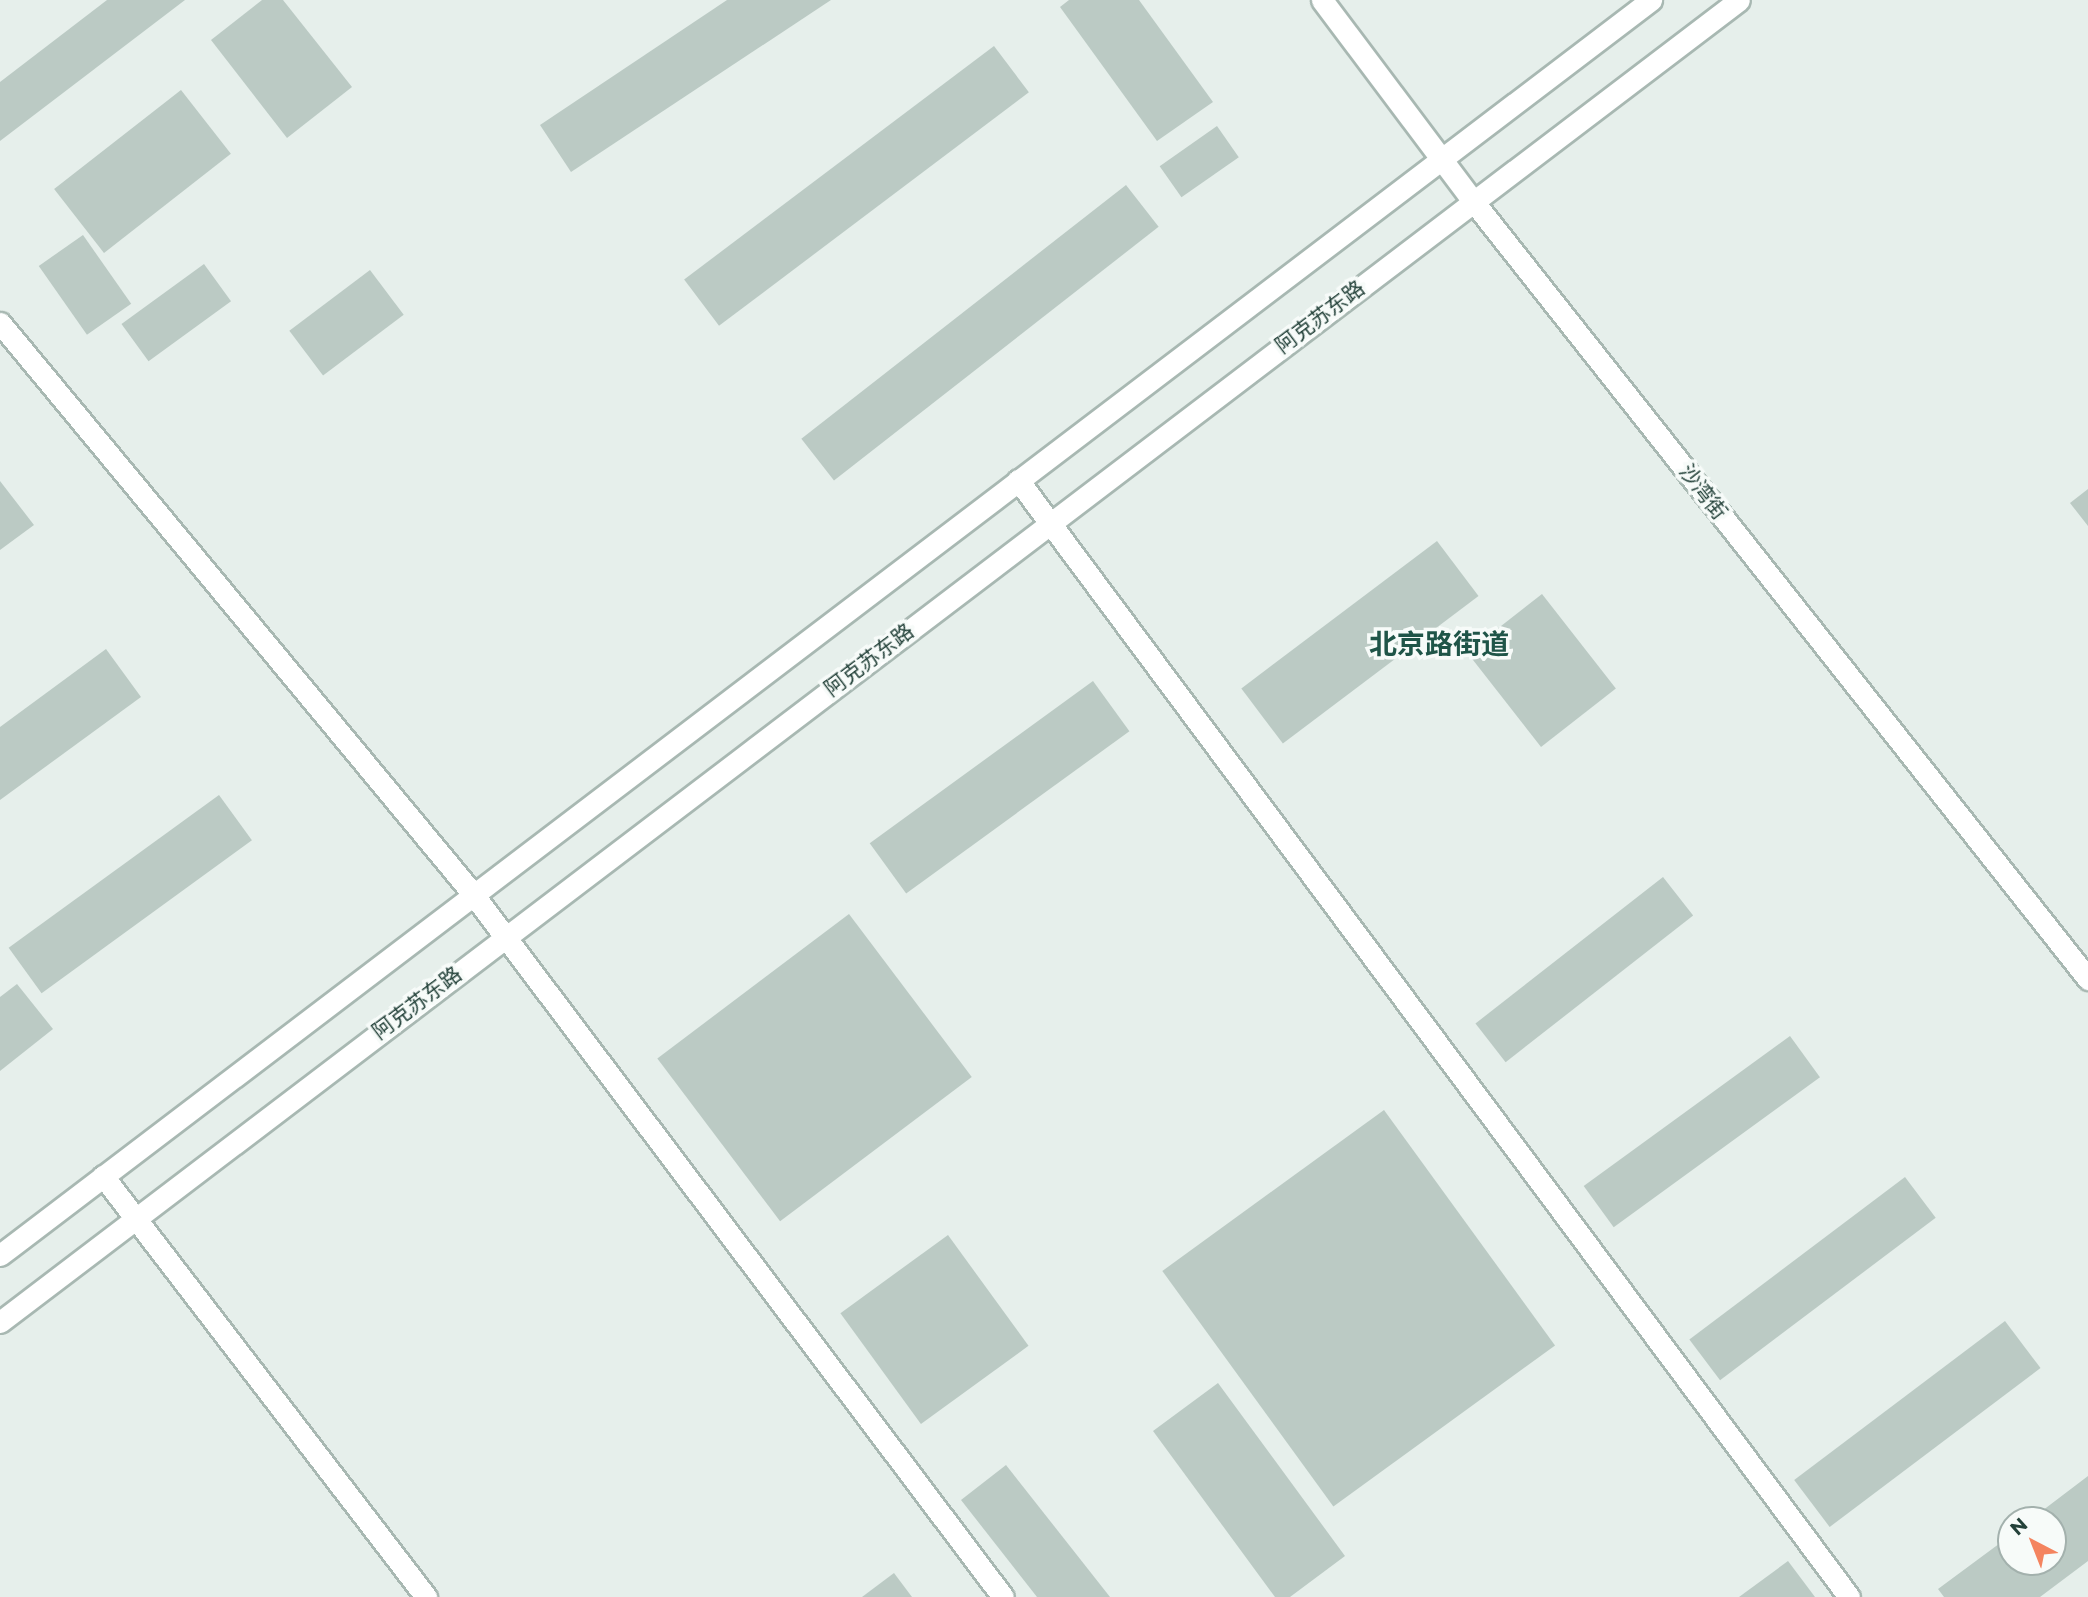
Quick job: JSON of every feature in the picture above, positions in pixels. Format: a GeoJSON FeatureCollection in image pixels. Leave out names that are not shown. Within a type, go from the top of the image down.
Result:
{"type":"FeatureCollection","features":[{"type":"Feature","properties":{"kind":"street","name":"沙湾街"},"geometry":{"type":"LineString","coordinates":[[1322,0],[1473,201],[2088,979]]}},
{"type":"Feature","properties":{"kind":"street"},"geometry":{"type":"LineString","coordinates":[[0,1255],[1651,0]]}},
{"type":"Feature","properties":{"kind":"street","name":"阿克苏东路"},"geometry":{"type":"LineString","coordinates":[[0,1322],[1739,0]]}},
{"type":"Feature","properties":{"kind":"street"},"geometry":{"type":"LineString","coordinates":[[0,323],[473,894],[1003,1597]]}},
{"type":"Feature","properties":{"kind":"street"},"geometry":{"type":"LineString","coordinates":[[1017,480],[1849,1597]]}},
{"type":"Feature","properties":{"kind":"street"},"geometry":{"type":"LineString","coordinates":[[103,1176],[426,1597]]}},
{"type":"Feature","properties":{"kind":"building"},"geometry":{"type":"Polygon","coordinates":[[[107,0],[185,0],[0,141],[0,82],[107,0]]]}},
{"type":"Feature","properties":{"kind":"building"},"geometry":{"type":"Polygon","coordinates":[[[262,0],[283,0],[352,87],[287,138],[211,40],[262,0]]]}},
{"type":"Feature","properties":{"kind":"building"},"geometry":{"type":"Polygon","coordinates":[[[727,0],[831,0],[571,172],[540,125],[727,0]]]}},
{"type":"Feature","properties":{"kind":"building"},"geometry":{"type":"Polygon","coordinates":[[[1069,0],[1139,0],[1213,102],[1157,141],[1060,7],[1069,0]]]}},
{"type":"Feature","properties":{"kind":"building"},"geometry":{"type":"Polygon","coordinates":[[[994,46],[1029,92],[719,326],[684,280],[994,46]]]}},
{"type":"Feature","properties":{"kind":"building"},"geometry":{"type":"Polygon","coordinates":[[[181,90],[231,154],[104,253],[54,189],[181,90]]]}},
{"type":"Feature","properties":{"kind":"building"},"geometry":{"type":"Polygon","coordinates":[[[1217,126],[1239,157],[1181,197],[1160,166],[1217,126]]]}},
{"type":"Feature","properties":{"kind":"building"},"geometry":{"type":"Polygon","coordinates":[[[1126,185],[1159,227],[834,480],[801,439],[1126,185]]]}},
{"type":"Feature","properties":{"kind":"building"},"geometry":{"type":"Polygon","coordinates":[[[83,235],[131,304],[87,335],[39,266],[83,235]]]}},
{"type":"Feature","properties":{"kind":"building"},"geometry":{"type":"Polygon","coordinates":[[[204,264],[231,301],[149,361],[121,324],[204,264]]]}},
{"type":"Feature","properties":{"kind":"building"},"geometry":{"type":"Polygon","coordinates":[[[370,270],[404,315],[323,376],[289,331],[370,270]]]}},
{"type":"Feature","properties":{"kind":"building"},"geometry":{"type":"Polygon","coordinates":[[[0,481],[34,525],[0,550],[0,481]]]}},
{"type":"Feature","properties":{"kind":"building"},"geometry":{"type":"Polygon","coordinates":[[[2088,489],[2088,526],[2070,503],[2088,489]]]}},
{"type":"Feature","properties":{"kind":"building"},"geometry":{"type":"Polygon","coordinates":[[[1437,541],[1479,596],[1283,744],[1241,688],[1437,541]]]}},
{"type":"Feature","properties":{"kind":"building"},"geometry":{"type":"Polygon","coordinates":[[[1542,594],[1616,689],[1541,747],[1467,652],[1542,594]]]}},
{"type":"Feature","properties":{"kind":"building"},"geometry":{"type":"Polygon","coordinates":[[[106,649],[141,697],[0,800],[0,727],[106,649]]]}},
{"type":"Feature","properties":{"kind":"building"},"geometry":{"type":"Polygon","coordinates":[[[1093,681],[1129,731],[906,893],[870,843],[1093,681]]]}},
{"type":"Feature","properties":{"kind":"building"},"geometry":{"type":"Polygon","coordinates":[[[219,795],[252,840],[42,993],[9,948],[219,795]]]}},
{"type":"Feature","properties":{"kind":"building"},"geometry":{"type":"Polygon","coordinates":[[[1663,877],[1693,916],[1506,1062],[1475,1024],[1663,877]]]}},
{"type":"Feature","properties":{"kind":"building"},"geometry":{"type":"Polygon","coordinates":[[[849,914],[972,1077],[780,1221],[657,1058],[849,914]]]}},
{"type":"Feature","properties":{"kind":"building"},"geometry":{"type":"Polygon","coordinates":[[[17,984],[53,1029],[0,1071],[0,997],[17,984]]]}},
{"type":"Feature","properties":{"kind":"building"},"geometry":{"type":"Polygon","coordinates":[[[1790,1036],[1820,1077],[1614,1227],[1584,1186],[1790,1036]]]}},
{"type":"Feature","properties":{"kind":"building"},"geometry":{"type":"Polygon","coordinates":[[[1384,1110],[1555,1345],[1333,1506],[1162,1271],[1384,1110]]]}},
{"type":"Feature","properties":{"kind":"building"},"geometry":{"type":"Polygon","coordinates":[[[1905,1177],[1936,1218],[1720,1380],[1689,1339],[1905,1177]]]}},
{"type":"Feature","properties":{"kind":"building"},"geometry":{"type":"Polygon","coordinates":[[[948,1235],[1029,1346],[921,1424],[840,1313],[948,1235]]]}},
{"type":"Feature","properties":{"kind":"building"},"geometry":{"type":"Polygon","coordinates":[[[2005,1321],[2041,1368],[1830,1527],[1794,1480],[2005,1321]]]}},
{"type":"Feature","properties":{"kind":"building"},"geometry":{"type":"Polygon","coordinates":[[[1218,1383],[1345,1556],[1290,1597],[1275,1597],[1153,1431],[1218,1383]]]}},
{"type":"Feature","properties":{"kind":"building"},"geometry":{"type":"Polygon","coordinates":[[[1006,1465],[1110,1597],[1037,1597],[961,1500],[1006,1465]]]}},
{"type":"Feature","properties":{"kind":"building"},"geometry":{"type":"Polygon","coordinates":[[[2088,1476],[2088,1561],[2040,1597],[1944,1597],[1938,1589],[1997,1545],[1997,1576],[2067,1576],[2067,1506],[2048,1506],[2088,1476]]]}},
{"type":"Feature","properties":{"kind":"building"},"geometry":{"type":"Polygon","coordinates":[[[1788,1561],[1815,1597],[1739,1597],[1788,1561]]]}},
{"type":"Feature","properties":{"kind":"building"},"geometry":{"type":"Polygon","coordinates":[[[894,1573],[912,1597],[862,1597],[894,1573]]]}},
{"type":"Feature","properties":{"kind":"district","name":"北京路街道"},"geometry":{"type":"Point","coordinates":[1439,644]}}]}
